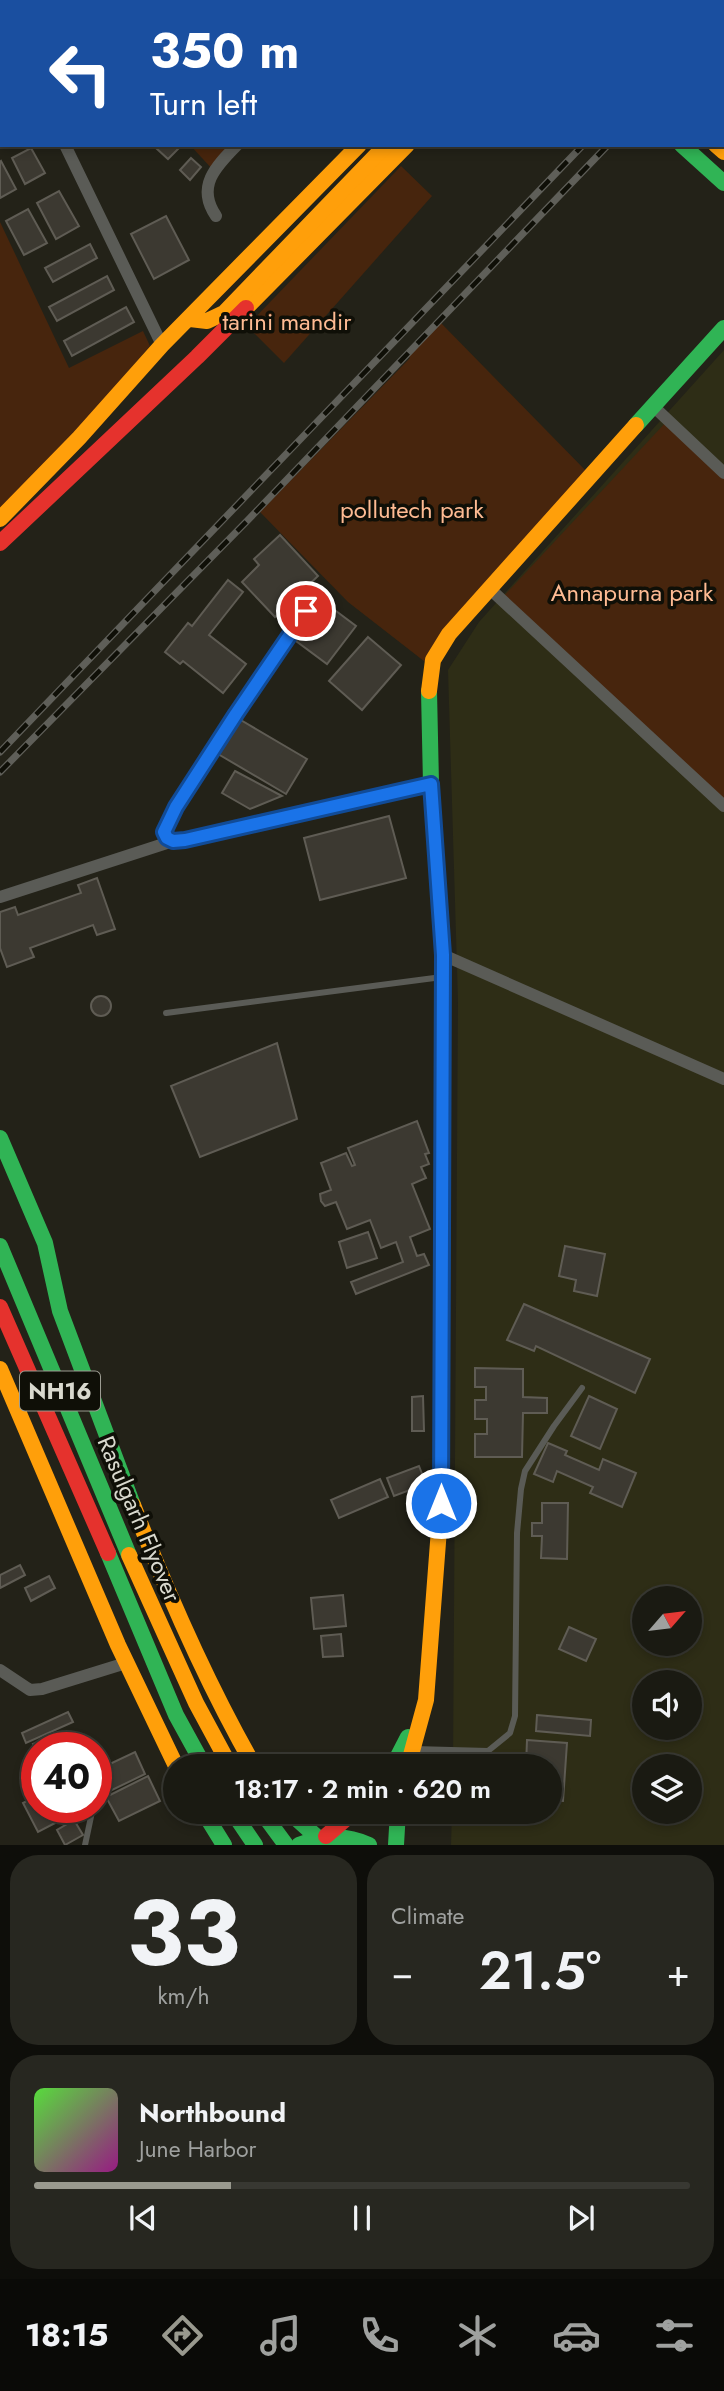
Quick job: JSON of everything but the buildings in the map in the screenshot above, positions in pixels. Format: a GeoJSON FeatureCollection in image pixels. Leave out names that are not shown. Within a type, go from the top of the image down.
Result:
{"type":"FeatureCollection","features":[{"type":"Feature","properties":{"kind":"main road"},"geometry":{"type":"LineString","coordinates":[[2,514],[79,438],[162,345],[357,147]]}},
{"type":"Feature","properties":{"kind":"main road"},"geometry":{"type":"LineString","coordinates":[[211,342],[224,313],[384,147]]}},
{"type":"Feature","properties":{"kind":"main road"},"geometry":{"type":"LineString","coordinates":[[0,543],[211,342],[405,147]]}},
{"type":"Feature","properties":{"kind":"main road"},"geometry":{"type":"LineString","coordinates":[[684,147],[724,183]]}},
{"type":"Feature","properties":{"kind":"main road"},"geometry":{"type":"LineString","coordinates":[[190,319],[207,321],[224,313]]}},
{"type":"Feature","properties":{"kind":"main road"},"geometry":{"type":"LineString","coordinates":[[411,1754],[426,1700],[441,1503],[443,955],[431,784],[429,679],[433,660],[449,634],[489,587],[724,328]]}},
{"type":"Feature","properties":{"kind":"main road"},"geometry":{"type":"LineString","coordinates":[[0,1138],[45,1243],[60,1311],[163,1583],[219,1705],[247,1754]]}},
{"type":"Feature","properties":{"kind":"main road","name":"Rasulgarh Flyover"},"geometry":{"type":"LineString","coordinates":[[0,1246],[120,1535],[196,1703],[224,1754]]}},
{"type":"Feature","properties":{"kind":"main road","name":"Rasulgarh Flyover"},"geometry":{"type":"LineString","coordinates":[[0,1307],[176,1715],[197,1754]]}},
{"type":"Feature","properties":{"kind":"main road"},"geometry":{"type":"LineString","coordinates":[[0,1369],[126,1663],[170,1754]]}},
{"type":"Feature","properties":{"kind":"main road"},"geometry":{"type":"LineString","coordinates":[[399,1754],[426,1700]]}},
{"type":"Feature","properties":{"kind":"main road"},"geometry":{"type":"LineString","coordinates":[[210,1824],[223,1845]]}},
{"type":"Feature","properties":{"kind":"main road"},"geometry":{"type":"LineString","coordinates":[[241,1824],[255,1845]]}},
{"type":"Feature","properties":{"kind":"main road"},"geometry":{"type":"LineString","coordinates":[[271,1824],[286,1845]]}},
{"type":"Feature","properties":{"kind":"main road"},"geometry":{"type":"LineString","coordinates":[[305,1824],[322,1837],[345,1837],[369,1845]]}},
{"type":"Feature","properties":{"kind":"main road"},"geometry":{"type":"LineString","coordinates":[[299,1845],[322,1837],[338,1824]]}},
{"type":"Feature","properties":{"kind":"main road"},"geometry":{"type":"LineString","coordinates":[[396,1845],[397,1824]]}},
{"type":"Feature","properties":{"kind":"street"},"geometry":{"type":"LineString","coordinates":[[66,147],[162,345]]}},
{"type":"Feature","properties":{"kind":"street"},"geometry":{"type":"LineString","coordinates":[[216,216],[207,201],[208,187],[217,167],[235,147]]}},
{"type":"Feature","properties":{"kind":"street"},"geometry":{"type":"LineString","coordinates":[[653,406],[724,473]]}},
{"type":"Feature","properties":{"kind":"street"},"geometry":{"type":"LineString","coordinates":[[489,587],[724,806]]}},
{"type":"Feature","properties":{"kind":"street"},"geometry":{"type":"LineString","coordinates":[[173,841],[167,838],[164,832],[166,825],[236,714],[306,611]]}},
{"type":"Feature","properties":{"kind":"street"},"geometry":{"type":"LineString","coordinates":[[0,897],[173,841],[431,784]]}},
{"type":"Feature","properties":{"kind":"street"},"geometry":{"type":"LineString","coordinates":[[443,955],[724,1079]]}},
{"type":"Feature","properties":{"kind":"street"},"geometry":{"type":"LineString","coordinates":[[0,1670],[30,1690],[126,1663]]}},
{"type":"Feature","properties":{"kind":"lane"},"geometry":{"type":"LineString","coordinates":[[166,1013],[443,977]]}},
{"type":"Feature","properties":{"kind":"lane"},"geometry":{"type":"LineString","coordinates":[[412,1749],[488,1751],[510,1733],[515,1716],[517,1533],[521,1489],[525,1471],[582,1388]]}},
{"type":"Feature","properties":{"kind":"lane"},"geometry":{"type":"LineString","coordinates":[[85,1845],[90,1823]]}},
{"type":"Feature","properties":{"kind":"shaded area"},"geometry":{"type":"Polygon","coordinates":[[[724,350],[724,1845],[451,1845],[452,1824],[562,1824],[562,1754],[453,1754],[458,1001],[448,670],[479,622],[724,350]]]}},
{"type":"Feature","properties":{"kind":"green space"},"geometry":{"type":"Polygon","coordinates":[[[192,147],[239,147],[214,171],[192,147]]]}},
{"type":"Feature","properties":{"kind":"green space","name":"tarini mandir"},"geometry":{"type":"Polygon","coordinates":[[[401,166],[432,196],[284,363],[247,326],[401,166]]]}},
{"type":"Feature","properties":{"kind":"green space"},"geometry":{"type":"Polygon","coordinates":[[[0,222],[69,368],[143,331],[150,346],[0,515],[0,222]]]}},
{"type":"Feature","properties":{"kind":"green space","name":"pollutech park"},"geometry":{"type":"Polygon","coordinates":[[[440,322],[590,475],[429,665],[348,602],[260,512],[410,358],[407,354],[440,322]]]}},
{"type":"Feature","properties":{"kind":"green space","name":"Annapurna park"},"geometry":{"type":"Polygon","coordinates":[[[667,421],[724,473],[724,804],[501,599],[667,421]]]}},
{"type":"Feature","properties":{"kind":"railway"},"geometry":{"type":"LineString","coordinates":[[0,752],[581,147]]}},
{"type":"Feature","properties":{"kind":"railway"},"geometry":{"type":"LineString","coordinates":[[0,772],[247,521],[606,147]]}},
{"type":"Feature","properties":{"kind":"traffic: fast"},"geometry":{"type":"LineString","coordinates":[[684,147],[724,183]]}},
{"type":"Feature","properties":{"kind":"traffic: fast"},"geometry":{"type":"LineString","coordinates":[[636,425],[724,328]]}},
{"type":"Feature","properties":{"kind":"traffic: fast"},"geometry":{"type":"LineString","coordinates":[[429,691],[431,784],[443,955],[442,1290]]}},
{"type":"Feature","properties":{"kind":"traffic: fast"},"geometry":{"type":"LineString","coordinates":[[0,1138],[45,1243],[60,1311],[133,1505]]}},
{"type":"Feature","properties":{"kind":"traffic: fast"},"geometry":{"type":"LineString","coordinates":[[0,1246],[129,1555]]}},
{"type":"Feature","properties":{"kind":"traffic: fast"},"geometry":{"type":"LineString","coordinates":[[108,1553],[176,1715],[197,1754]]}},
{"type":"Feature","properties":{"kind":"traffic: fast"},"geometry":{"type":"LineString","coordinates":[[399,1754],[408,1737]]}},
{"type":"Feature","properties":{"kind":"traffic: fast"},"geometry":{"type":"LineString","coordinates":[[211,1824],[224,1845]]}},
{"type":"Feature","properties":{"kind":"traffic: fast"},"geometry":{"type":"LineString","coordinates":[[241,1824],[255,1845]]}},
{"type":"Feature","properties":{"kind":"traffic: fast"},"geometry":{"type":"LineString","coordinates":[[271,1824],[286,1845]]}},
{"type":"Feature","properties":{"kind":"traffic: fast"},"geometry":{"type":"LineString","coordinates":[[302,1824],[318,1838]]}},
{"type":"Feature","properties":{"kind":"traffic: fast"},"geometry":{"type":"LineString","coordinates":[[396,1845],[397,1824]]}},
{"type":"Feature","properties":{"kind":"traffic: fast"},"geometry":{"type":"LineString","coordinates":[[299,1845],[334,1837],[369,1845]]}},
{"type":"Feature","properties":{"kind":"traffic: slow"},"geometry":{"type":"LineString","coordinates":[[0,519],[79,438],[162,345],[357,147]]}},
{"type":"Feature","properties":{"kind":"traffic: slow"},"geometry":{"type":"LineString","coordinates":[[190,319],[207,321],[224,313],[384,147]]}},
{"type":"Feature","properties":{"kind":"traffic: slow"},"geometry":{"type":"LineString","coordinates":[[246,308],[405,147]]}},
{"type":"Feature","properties":{"kind":"traffic: slow"},"geometry":{"type":"LineString","coordinates":[[718,147],[724,152]]}},
{"type":"Feature","properties":{"kind":"traffic: slow"},"geometry":{"type":"LineString","coordinates":[[429,691],[433,660],[449,634],[636,425]]}},
{"type":"Feature","properties":{"kind":"traffic: slow"},"geometry":{"type":"LineString","coordinates":[[411,1754],[426,1700],[441,1503],[442,1290]]}},
{"type":"Feature","properties":{"kind":"traffic: slow"},"geometry":{"type":"LineString","coordinates":[[0,1369],[118,1645],[170,1754]]}},
{"type":"Feature","properties":{"kind":"traffic: slow"},"geometry":{"type":"LineString","coordinates":[[133,1505],[189,1638],[248,1754]]}},
{"type":"Feature","properties":{"kind":"traffic: slow"},"geometry":{"type":"LineString","coordinates":[[129,1555],[196,1703],[224,1754]]}},
{"type":"Feature","properties":{"kind":"traffic: jam"},"geometry":{"type":"LineString","coordinates":[[0,543],[246,308]]}},
{"type":"Feature","properties":{"kind":"traffic: jam"},"geometry":{"type":"LineString","coordinates":[[0,1307],[108,1553]]}},
{"type":"Feature","properties":{"kind":"traffic: jam"},"geometry":{"type":"LineString","coordinates":[[326,1836],[340,1824]]}},
{"type":"Feature","properties":{"kind":"route"},"geometry":{"type":"LineString","coordinates":[[306,611],[176,807],[164,832],[167,838],[173,841],[185,840],[431,784],[443,955],[441,1503]]}}]}
